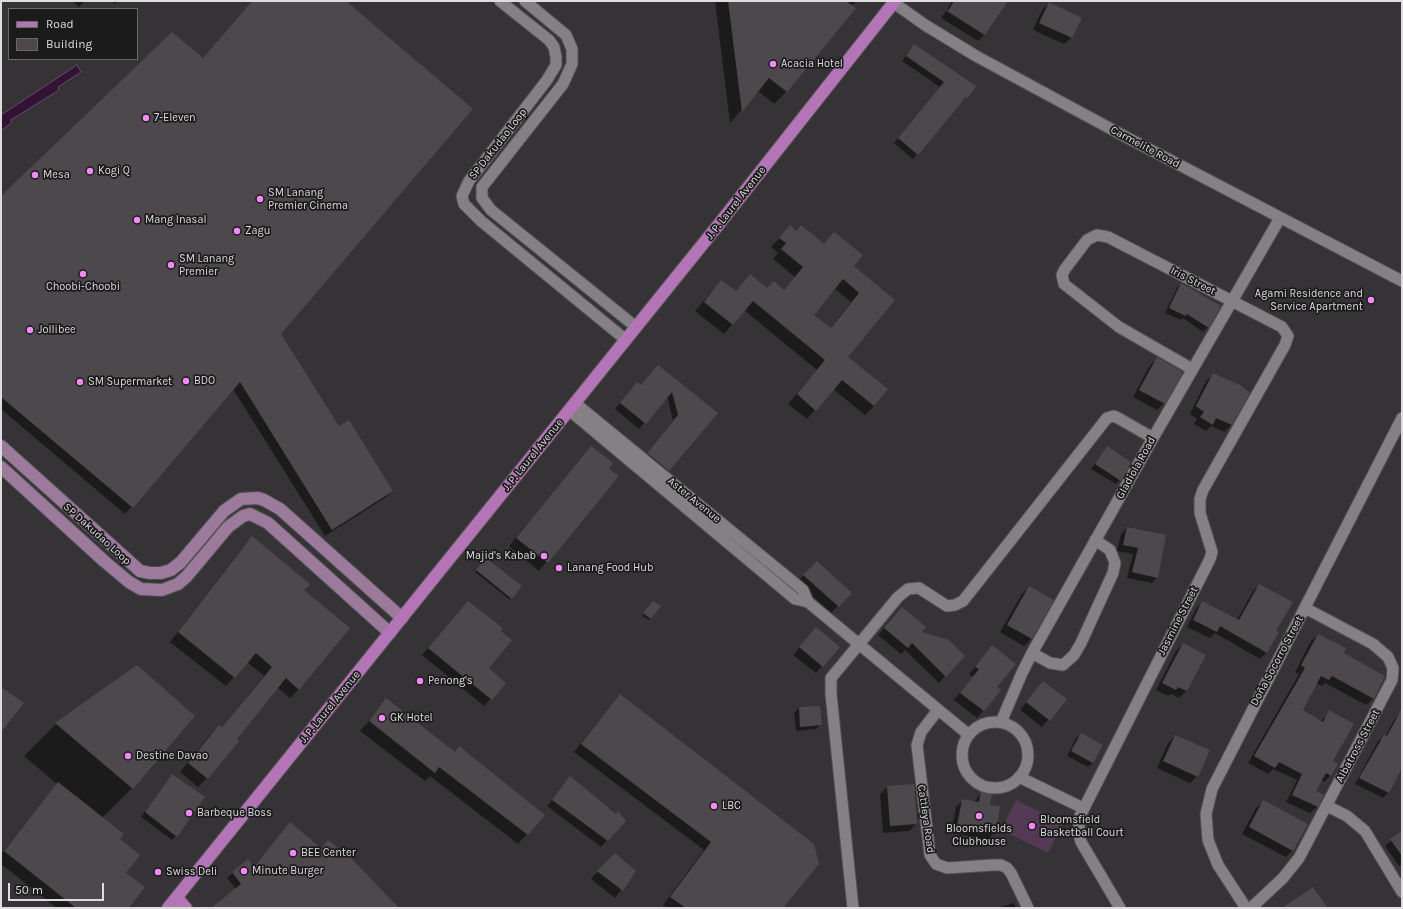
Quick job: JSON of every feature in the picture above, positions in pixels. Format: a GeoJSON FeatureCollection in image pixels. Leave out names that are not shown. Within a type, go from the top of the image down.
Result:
{"type":"FeatureCollection","features":[{"type":"Feature","properties":{"kind":"main road","name":"J. P. Laurel Avenue"},"geometry":{"type":"LineString","coordinates":[[168,908],[626,340],[895,2]]}},
{"type":"Feature","properties":{"kind":"main road"},"geometry":{"type":"LineString","coordinates":[[177,898],[186,908]]}},
{"type":"Feature","properties":{"kind":"street","name":"SP Dakudao Loop"},"geometry":{"type":"LineString","coordinates":[[500,1],[549,40],[554,47],[556,65],[547,80],[468,181],[462,196],[468,210],[626,340]]}},
{"type":"Feature","properties":{"kind":"street","name":"SP Dakudao Loop"},"geometry":{"type":"LineString","coordinates":[[525,1],[566,35],[572,49],[572,64],[562,84],[486,182],[481,193],[485,204],[491,210],[636,327]]}},
{"type":"Feature","properties":{"kind":"street","name":"Carmelite Road"},"geometry":{"type":"LineString","coordinates":[[895,2],[925,25],[976,56],[1280,218],[1402,281]]}},
{"type":"Feature","properties":{"kind":"street","name":"Gladiola Road"},"geometry":{"type":"LineString","coordinates":[[1001,722],[1032,653],[1192,369],[1280,218]]}},
{"type":"Feature","properties":{"kind":"street","name":"Iris Street"},"geometry":{"type":"LineString","coordinates":[[1192,369],[1119,326],[1064,284],[1062,275],[1065,269],[1088,240],[1097,235],[1108,237],[1282,327],[1286,332]]}},
{"type":"Feature","properties":{"kind":"street"},"geometry":{"type":"LineString","coordinates":[[537,267],[547,255]]}},
{"type":"Feature","properties":{"kind":"street","name":"Jasmine Street"},"geometry":{"type":"LineString","coordinates":[[1120,908],[1081,842],[1078,827],[1083,808],[1210,559],[1212,552],[1201,518],[1200,499],[1207,483],[1285,345],[1288,336],[1286,332]]}},
{"type":"Feature","properties":{"kind":"street","name":"Aster Avenue"},"geometry":{"type":"LineString","coordinates":[[572,407],[761,562],[786,575],[803,590],[808,602]]}},
{"type":"Feature","properties":{"kind":"street"},"geometry":{"type":"LineString","coordinates":[[853,908],[830,684],[831,678],[898,597],[908,589],[919,588],[947,606],[955,605],[963,600],[1107,418],[1111,416],[1118,418],[1153,438]]}},
{"type":"Feature","properties":{"kind":"street","name":"Doña Socorro Street"},"geometry":{"type":"LineString","coordinates":[[1246,908],[1218,865],[1208,840],[1206,814],[1212,789],[1221,768],[1402,418]]}},
{"type":"Feature","properties":{"kind":"street","name":"SP Dakudao Loop"},"geometry":{"type":"LineString","coordinates":[[3,453],[132,566],[140,571],[150,573],[161,573],[176,566],[224,511],[241,499],[250,497]]}},
{"type":"Feature","properties":{"kind":"street","name":"SP Dakudao Loop"},"geometry":{"type":"LineString","coordinates":[[1,467],[116,572],[128,582],[141,589],[162,590],[178,584],[187,576],[228,527],[243,516],[250,514]]}},
{"type":"Feature","properties":{"kind":"street"},"geometry":{"type":"LineString","coordinates":[[390,633],[268,523],[250,514],[250,497],[264,500],[280,510],[402,618]]}},
{"type":"Feature","properties":{"kind":"street"},"geometry":{"type":"LineString","coordinates":[[1032,653],[1050,663],[1063,665],[1074,655],[1081,643],[1113,573],[1115,563],[1110,550],[1095,540]]}},
{"type":"Feature","properties":{"kind":"street","name":"Aster Avenue"},"geometry":{"type":"LineString","coordinates":[[761,562],[778,584],[795,598],[808,602],[858,645],[969,735]]}},
{"type":"Feature","properties":{"kind":"street"},"geometry":{"type":"LineString","coordinates":[[778,584],[786,575]]}},
{"type":"Feature","properties":{"kind":"street","name":"Albatross Street"},"geometry":{"type":"LineString","coordinates":[[1251,908],[1283,878],[1299,858],[1392,680],[1394,668],[1388,657],[1373,644],[1305,608]]}},
{"type":"Feature","properties":{"kind":"street","name":"Cattleya Road"},"geometry":{"type":"LineString","coordinates":[[938,710],[921,732],[917,745],[930,855],[936,864],[947,868],[993,865],[1007,868],[1028,908]]}},
{"type":"Feature","properties":{"kind":"street"},"geometry":{"type":"LineString","coordinates":[[1001,722],[1018,730],[1027,747],[1026,766],[1019,776],[1008,785],[995,788],[988,787],[976,781],[967,771],[962,758],[964,746],[969,735],[983,724],[1001,722]]}},
{"type":"Feature","properties":{"kind":"street"},"geometry":{"type":"LineString","coordinates":[[1019,776],[1083,808]]}},
{"type":"Feature","properties":{"kind":"street"},"geometry":{"type":"LineString","coordinates":[[1327,806],[1347,816],[1365,831],[1402,892]]}},
{"type":"Feature","properties":{"kind":"shaded area"},"geometry":{"type":"Polygon","coordinates":[[[77,65],[81,72],[58,87],[59,90],[11,120],[12,122],[1,131],[1,115],[77,65]]]}},
{"type":"Feature","properties":{"kind":"shaded area","name":"Bloomsfield Basketball Court"},"geometry":{"type":"Polygon","coordinates":[[[1016,800],[1063,823],[1048,853],[1001,830],[1016,800]]]}},
{"type":"Feature","properties":{"kind":"building","name":"SM Lanang Premier"},"geometry":{"type":"Polygon","coordinates":[[[252,1],[346,1],[473,109],[281,334],[339,426],[349,420],[393,491],[332,530],[240,382],[133,508],[1,397],[1,196],[172,32],[203,58],[252,1]]]}},
{"type":"Feature","properties":{"kind":"building","name":"Acacia Hotel"},"geometry":{"type":"Polygon","coordinates":[[[728,1],[846,1],[856,8],[787,92],[769,78],[742,112],[728,1]]]}},
{"type":"Feature","properties":{"kind":"building"},"geometry":{"type":"Polygon","coordinates":[[[954,1],[1008,1],[985,35],[948,11],[954,1]]]}},
{"type":"Feature","properties":{"kind":"building"},"geometry":{"type":"Polygon","coordinates":[[[1049,2],[1082,18],[1072,38],[1039,23],[1049,2]]]}},
{"type":"Feature","properties":{"kind":"building"},"geometry":{"type":"Polygon","coordinates":[[[914,44],[976,86],[968,98],[966,97],[918,155],[898,138],[944,82],[906,56],[914,44]]]}},
{"type":"Feature","properties":{"kind":"building"},"geometry":{"type":"Polygon","coordinates":[[[790,225],[796,231],[801,225],[824,244],[834,232],[863,255],[854,266],[895,300],[848,357],[888,389],[874,406],[842,380],[816,411],[797,394],[825,360],[753,301],[733,325],[704,302],[721,280],[736,291],[750,274],[767,288],[774,281],[784,290],[803,267],[781,249],[786,243],[779,238],[790,225]],[[843,279],[814,315],[831,328],[859,293],[843,279]]]}},
{"type":"Feature","properties":{"kind":"building"},"geometry":{"type":"Polygon","coordinates":[[[1181,283],[1221,306],[1209,328],[1187,314],[1186,316],[1169,308],[1181,283]]]}},
{"type":"Feature","properties":{"kind":"building"},"geometry":{"type":"Polygon","coordinates":[[[1157,357],[1183,372],[1165,404],[1139,390],[1157,357]]]}},
{"type":"Feature","properties":{"kind":"building"},"geometry":{"type":"Polygon","coordinates":[[[658,365],[718,413],[669,471],[647,453],[678,415],[672,392],[646,424],[620,403],[637,382],[641,385],[658,365]]]}},
{"type":"Feature","properties":{"kind":"building"},"geometry":{"type":"Polygon","coordinates":[[[1213,373],[1240,385],[1250,393],[1232,425],[1216,418],[1213,425],[1200,417],[1204,412],[1196,406],[1213,373]]]}},
{"type":"Feature","properties":{"kind":"building"},"geometry":{"type":"Polygon","coordinates":[[[591,446],[613,463],[609,469],[619,476],[548,563],[516,538],[591,446]]]}},
{"type":"Feature","properties":{"kind":"building"},"geometry":{"type":"Polygon","coordinates":[[[1107,446],[1131,462],[1121,481],[1095,464],[1107,446]]]}},
{"type":"Feature","properties":{"kind":"building"},"geometry":{"type":"Polygon","coordinates":[[[1127,527],[1166,535],[1158,578],[1132,572],[1138,548],[1123,545],[1127,527]]]}},
{"type":"Feature","properties":{"kind":"building"},"geometry":{"type":"Polygon","coordinates":[[[252,536],[310,584],[304,590],[350,628],[299,690],[286,678],[237,739],[239,741],[208,779],[188,763],[219,725],[222,727],[272,667],[256,653],[235,678],[178,632],[252,536]]]}},
{"type":"Feature","properties":{"kind":"building"},"geometry":{"type":"Polygon","coordinates":[[[486,558],[522,586],[512,599],[476,570],[486,558]]]}},
{"type":"Feature","properties":{"kind":"building"},"geometry":{"type":"Polygon","coordinates":[[[817,561],[852,593],[839,607],[803,575],[817,561]]]}},
{"type":"Feature","properties":{"kind":"building"},"geometry":{"type":"Polygon","coordinates":[[[1259,584],[1293,602],[1276,631],[1279,632],[1267,653],[1220,626],[1217,632],[1193,620],[1202,601],[1239,620],[1259,584]]]}},
{"type":"Feature","properties":{"kind":"building"},"geometry":{"type":"Polygon","coordinates":[[[1029,586],[1054,600],[1032,639],[1007,625],[1029,586]]]}},
{"type":"Feature","properties":{"kind":"building"},"geometry":{"type":"Polygon","coordinates":[[[468,601],[503,628],[501,631],[512,640],[489,668],[506,683],[492,700],[428,648],[468,601]]]}},
{"type":"Feature","properties":{"kind":"building"},"geometry":{"type":"Polygon","coordinates":[[[653,601],[661,606],[651,619],[643,613],[653,601]]]}},
{"type":"Feature","properties":{"kind":"building"},"geometry":{"type":"Polygon","coordinates":[[[902,607],[926,627],[922,632],[949,640],[965,656],[946,677],[912,643],[908,648],[884,628],[902,607]]]}},
{"type":"Feature","properties":{"kind":"building"},"geometry":{"type":"Polygon","coordinates":[[[816,627],[840,647],[823,667],[799,647],[816,627]]]}},
{"type":"Feature","properties":{"kind":"building"},"geometry":{"type":"Polygon","coordinates":[[[1318,634],[1346,648],[1344,653],[1385,676],[1374,699],[1332,676],[1329,680],[1321,676],[1303,710],[1323,722],[1329,710],[1354,724],[1333,761],[1338,764],[1331,776],[1326,773],[1316,791],[1324,795],[1318,807],[1292,795],[1302,774],[1279,762],[1275,768],[1254,756],[1305,668],[1301,665],[1318,634]]]}},
{"type":"Feature","properties":{"kind":"building"},"geometry":{"type":"Polygon","coordinates":[[[1183,643],[1206,655],[1187,691],[1178,687],[1176,690],[1162,683],[1183,643]]]}},
{"type":"Feature","properties":{"kind":"building"},"geometry":{"type":"Polygon","coordinates":[[[992,645],[1016,664],[997,687],[1001,690],[984,711],[960,693],[979,669],[975,667],[992,645]]]}},
{"type":"Feature","properties":{"kind":"building","name":"Destine Davao"},"geometry":{"type":"Polygon","coordinates":[[[137,665],[195,716],[133,789],[55,723],[137,665]]]}},
{"type":"Feature","properties":{"kind":"building"},"geometry":{"type":"Polygon","coordinates":[[[1043,681],[1067,699],[1050,721],[1026,702],[1043,681]]]}},
{"type":"Feature","properties":{"kind":"building"},"geometry":{"type":"Polygon","coordinates":[[[1,687],[24,703],[1,732],[1,687]]]}},
{"type":"Feature","properties":{"kind":"building","name":"LBC"},"geometry":{"type":"Polygon","coordinates":[[[620,694],[814,844],[819,864],[783,908],[686,908],[670,897],[711,842],[581,744],[620,694]]]}},
{"type":"Feature","properties":{"kind":"building"},"geometry":{"type":"Polygon","coordinates":[[[386,698],[455,752],[459,746],[545,815],[528,835],[439,767],[435,773],[369,721],[386,698]]]}},
{"type":"Feature","properties":{"kind":"building"},"geometry":{"type":"Polygon","coordinates":[[[820,706],[822,725],[800,727],[799,707],[820,706]]]}},
{"type":"Feature","properties":{"kind":"building"},"geometry":{"type":"Polygon","coordinates":[[[1402,708],[1402,768],[1389,793],[1359,778],[1384,735],[1387,736],[1402,708]]]}},
{"type":"Feature","properties":{"kind":"building"},"geometry":{"type":"Polygon","coordinates":[[[1081,733],[1103,745],[1093,763],[1071,751],[1081,733]]]}},
{"type":"Feature","properties":{"kind":"building"},"geometry":{"type":"Polygon","coordinates":[[[1175,735],[1210,750],[1198,777],[1163,761],[1175,735]]]}},
{"type":"Feature","properties":{"kind":"building"},"geometry":{"type":"Polygon","coordinates":[[[172,774],[205,797],[177,837],[145,812],[172,774]]]}},
{"type":"Feature","properties":{"kind":"building"},"geometry":{"type":"Polygon","coordinates":[[[570,776],[616,814],[618,811],[626,821],[608,841],[552,800],[570,776]]]}},
{"type":"Feature","properties":{"kind":"building"},"geometry":{"type":"Polygon","coordinates":[[[58,782],[124,834],[120,839],[140,855],[126,873],[145,887],[129,908],[76,908],[4,851],[58,782]]]}},
{"type":"Feature","properties":{"kind":"building"},"geometry":{"type":"Polygon","coordinates":[[[914,784],[917,824],[890,826],[887,786],[914,784]]]}},
{"type":"Feature","properties":{"kind":"building","name":"Bloomsfields Clubhouse"},"geometry":{"type":"Polygon","coordinates":[[[981,791],[992,794],[990,805],[1000,806],[996,833],[957,826],[962,799],[979,802],[981,791]]]}},
{"type":"Feature","properties":{"kind":"building"},"geometry":{"type":"Polygon","coordinates":[[[1263,800],[1308,824],[1293,851],[1249,827],[1263,800]]]}},
{"type":"Feature","properties":{"kind":"building"},"geometry":{"type":"Polygon","coordinates":[[[290,822],[321,848],[328,840],[353,860],[399,908],[211,908],[241,884],[232,872],[248,859],[254,867],[290,822]]]}},
{"type":"Feature","properties":{"kind":"building"},"geometry":{"type":"Polygon","coordinates":[[[1402,831],[1402,856],[1390,839],[1402,831]]]}},
{"type":"Feature","properties":{"kind":"building"},"geometry":{"type":"Polygon","coordinates":[[[615,853],[636,871],[623,891],[597,871],[615,853]]]}},
{"type":"Feature","properties":{"kind":"building"},"geometry":{"type":"Polygon","coordinates":[[[1313,887],[1328,908],[1282,908],[1313,887]]]}},
{"type":"Feature","properties":{"kind":"place","name":"Acacia Hotel"},"geometry":{"type":"Point","coordinates":[773,64]}},
{"type":"Feature","properties":{"kind":"place","name":"7-Eleven"},"geometry":{"type":"Point","coordinates":[146,118]}},
{"type":"Feature","properties":{"kind":"place","name":"Kogi Q"},"geometry":{"type":"Point","coordinates":[90,171]}},
{"type":"Feature","properties":{"kind":"place","name":"Mesa"},"geometry":{"type":"Point","coordinates":[35,175]}},
{"type":"Feature","properties":{"kind":"place","name":"SM Lanang Premier Cinema"},"geometry":{"type":"Point","coordinates":[260,199]}},
{"type":"Feature","properties":{"kind":"place","name":"Mang Inasal"},"geometry":{"type":"Point","coordinates":[137,220]}},
{"type":"Feature","properties":{"kind":"place","name":"Zagu"},"geometry":{"type":"Point","coordinates":[237,231]}},
{"type":"Feature","properties":{"kind":"place","name":"SM Lanang Premier"},"geometry":{"type":"Point","coordinates":[171,265]}},
{"type":"Feature","properties":{"kind":"place","name":"Choobi-Choobi"},"geometry":{"type":"Point","coordinates":[83,274]}},
{"type":"Feature","properties":{"kind":"place","name":"Agami Residence and Service Apartment"},"geometry":{"type":"Point","coordinates":[1371,300]}},
{"type":"Feature","properties":{"kind":"place","name":"Jollibee"},"geometry":{"type":"Point","coordinates":[30,330]}},
{"type":"Feature","properties":{"kind":"place","name":"BDO"},"geometry":{"type":"Point","coordinates":[186,381]}},
{"type":"Feature","properties":{"kind":"place","name":"SM Supermarket"},"geometry":{"type":"Point","coordinates":[80,382]}},
{"type":"Feature","properties":{"kind":"place","name":"Majid's Kabab"},"geometry":{"type":"Point","coordinates":[544,556]}},
{"type":"Feature","properties":{"kind":"place","name":"Lanang Food Hub"},"geometry":{"type":"Point","coordinates":[559,568]}},
{"type":"Feature","properties":{"kind":"place","name":"Penong's"},"geometry":{"type":"Point","coordinates":[420,681]}},
{"type":"Feature","properties":{"kind":"place","name":"GK Hotel"},"geometry":{"type":"Point","coordinates":[382,718]}},
{"type":"Feature","properties":{"kind":"place","name":"Destine Davao"},"geometry":{"type":"Point","coordinates":[128,756]}},
{"type":"Feature","properties":{"kind":"place","name":"LBC"},"geometry":{"type":"Point","coordinates":[714,806]}},
{"type":"Feature","properties":{"kind":"place","name":"Barbeque Boss"},"geometry":{"type":"Point","coordinates":[189,813]}},
{"type":"Feature","properties":{"kind":"place","name":"Bloomsfields Clubhouse"},"geometry":{"type":"Point","coordinates":[979,816]}},
{"type":"Feature","properties":{"kind":"place","name":"Bloomsfield Basketball Court"},"geometry":{"type":"Point","coordinates":[1032,826]}},
{"type":"Feature","properties":{"kind":"place","name":"BEE Center"},"geometry":{"type":"Point","coordinates":[293,853]}},
{"type":"Feature","properties":{"kind":"place","name":"Minute Burger"},"geometry":{"type":"Point","coordinates":[244,871]}},
{"type":"Feature","properties":{"kind":"place","name":"Swiss Deli"},"geometry":{"type":"Point","coordinates":[158,872]}}]}
